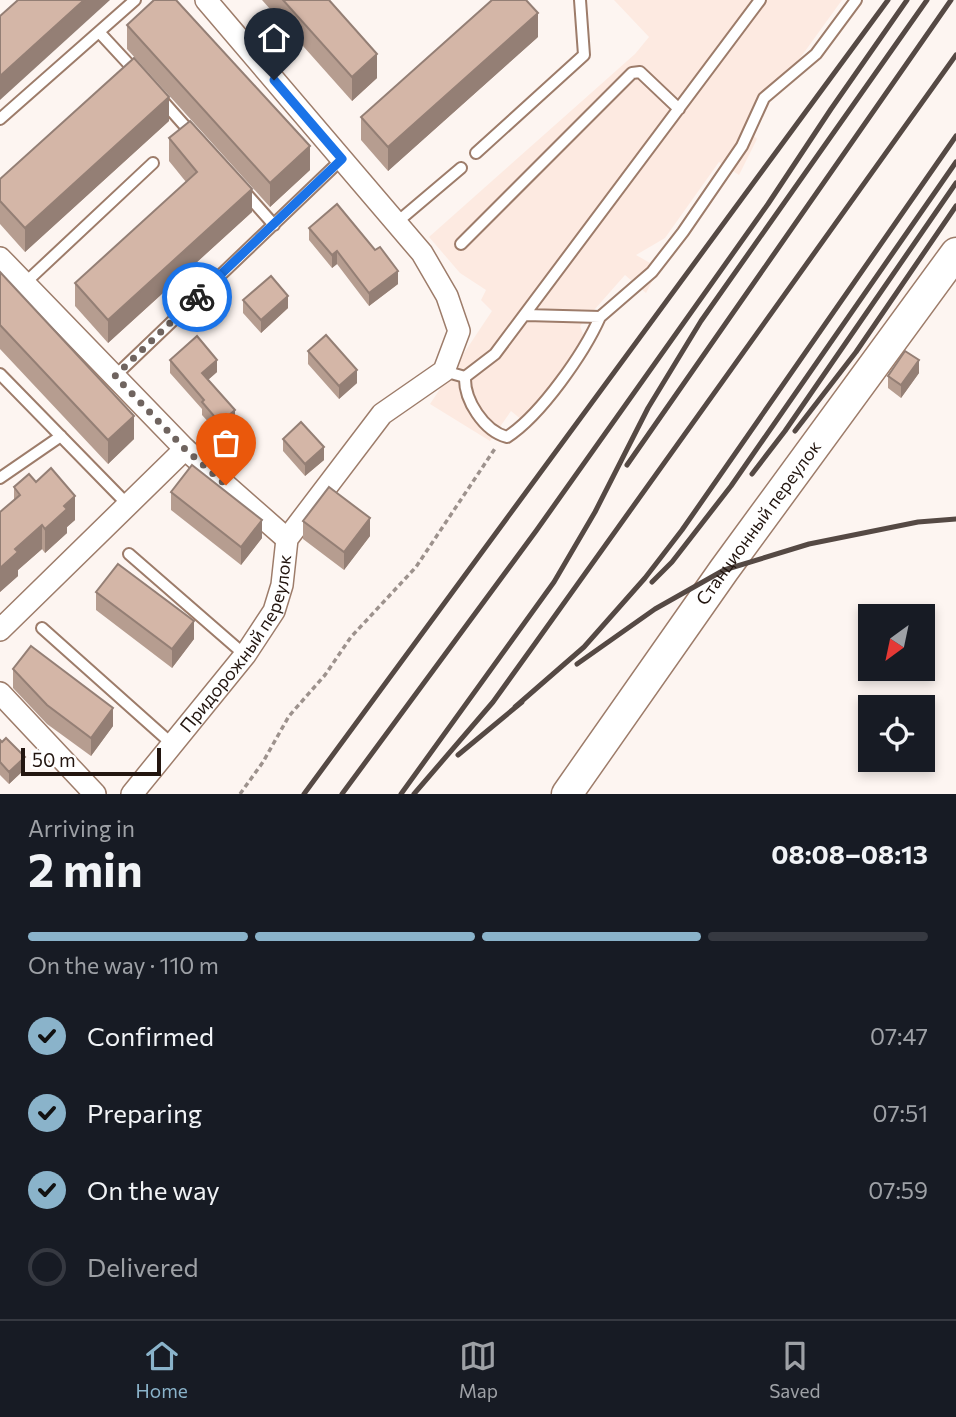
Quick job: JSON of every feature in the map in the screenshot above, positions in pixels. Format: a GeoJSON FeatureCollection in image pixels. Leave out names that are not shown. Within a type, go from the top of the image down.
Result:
{"type":"FeatureCollection","features":[{"type":"Feature","properties":{"kind":"main road","name":"Станционный переулок"},"geometry":{"type":"LineString","coordinates":[[575,791],[724,570],[956,253]]}},
{"type":"Feature","properties":{"kind":"street"},"geometry":{"type":"LineString","coordinates":[[206,0],[422,253],[447,296],[459,331],[454,374]]}},
{"type":"Feature","properties":{"kind":"street"},"geometry":{"type":"LineString","coordinates":[[0,258],[185,449],[287,539]]}},
{"type":"Feature","properties":{"kind":"street","name":"Придорожный переулок"},"geometry":{"type":"LineString","coordinates":[[132,794],[244,655],[274,611],[282,585],[287,539],[382,414],[454,374]]}},
{"type":"Feature","properties":{"kind":"street"},"geometry":{"type":"LineString","coordinates":[[0,631],[185,449]]}},
{"type":"Feature","properties":{"kind":"street"},"geometry":{"type":"LineString","coordinates":[[0,693],[95,794]]}},
{"type":"Feature","properties":{"kind":"lane"},"geometry":{"type":"LineString","coordinates":[[0,119],[135,0]]}},
{"type":"Feature","properties":{"kind":"lane"},"geometry":{"type":"LineString","coordinates":[[477,153],[584,55],[580,0]]}},
{"type":"Feature","properties":{"kind":"lane"},"geometry":{"type":"LineString","coordinates":[[760,0],[527,315],[495,354],[454,374],[485,423],[502,436],[507,437],[518,430],[538,408],[589,343],[600,317],[652,272],[742,146],[764,98],[816,54],[856,0]]}},
{"type":"Feature","properties":{"kind":"lane"},"geometry":{"type":"LineString","coordinates":[[99,32],[145,82]]}},
{"type":"Feature","properties":{"kind":"lane"},"geometry":{"type":"LineString","coordinates":[[461,244],[632,73],[640,72],[679,109]]}},
{"type":"Feature","properties":{"kind":"lane"},"geometry":{"type":"LineString","coordinates":[[154,92],[200,143]]}},
{"type":"Feature","properties":{"kind":"lane"},"geometry":{"type":"LineString","coordinates":[[115,376],[342,159]]}},
{"type":"Feature","properties":{"kind":"lane"},"geometry":{"type":"LineString","coordinates":[[25,283],[153,163]]}},
{"type":"Feature","properties":{"kind":"lane"},"geometry":{"type":"LineString","coordinates":[[396,223],[461,169]]}},
{"type":"Feature","properties":{"kind":"lane"},"geometry":{"type":"LineString","coordinates":[[237,184],[274,225]]}},
{"type":"Feature","properties":{"kind":"lane"},"geometry":{"type":"LineString","coordinates":[[527,315],[600,317]]}},
{"type":"Feature","properties":{"kind":"lane"},"geometry":{"type":"LineString","coordinates":[[0,374],[128,505]]}},
{"type":"Feature","properties":{"kind":"lane"},"geometry":{"type":"LineString","coordinates":[[0,478],[61,436]]}},
{"type":"Feature","properties":{"kind":"lane"},"geometry":{"type":"LineString","coordinates":[[130,554],[244,655]]}},
{"type":"Feature","properties":{"kind":"lane"},"geometry":{"type":"LineString","coordinates":[[41,628],[172,744]]}},
{"type":"Feature","properties":{"kind":"path"},"geometry":{"type":"LineString","coordinates":[[240,794],[263,762],[289,716],[325,675],[351,637],[416,567],[502,436]]}},
{"type":"Feature","properties":{"kind":"shaded area"},"geometry":{"type":"Polygon","coordinates":[[[614,0],[842,0],[748,130],[757,139],[739,175],[719,162],[665,238],[636,255],[659,268],[646,293],[625,275],[580,326],[588,348],[523,421],[511,411],[490,441],[430,404],[492,311],[481,300],[486,290],[460,273],[429,237],[635,54],[649,37],[614,0]]]}},
{"type":"Feature","properties":{"kind":"building"},"geometry":{"type":"Polygon","coordinates":[[[18,0],[84,0],[0,76],[0,16],[18,0]]]}},
{"type":"Feature","properties":{"kind":"building"},"geometry":{"type":"Polygon","coordinates":[[[154,0],[176,0],[310,146],[270,183],[127,25],[154,0]]]}},
{"type":"Feature","properties":{"kind":"building"},"geometry":{"type":"Polygon","coordinates":[[[283,0],[329,0],[377,54],[352,77],[283,0]]]}},
{"type":"Feature","properties":{"kind":"building"},"geometry":{"type":"Polygon","coordinates":[[[492,0],[526,0],[538,13],[388,147],[361,117],[492,0]]]}},
{"type":"Feature","properties":{"kind":"building"},"geometry":{"type":"Polygon","coordinates":[[[134,58],[169,97],[25,228],[0,201],[0,179],[134,58]]]}},
{"type":"Feature","properties":{"kind":"building"},"geometry":{"type":"Polygon","coordinates":[[[190,121],[252,189],[108,320],[75,283],[197,172],[169,138],[190,121]]]}},
{"type":"Feature","properties":{"kind":"building"},"geometry":{"type":"Polygon","coordinates":[[[337,204],[375,250],[380,247],[398,271],[369,293],[337,251],[332,255],[309,228],[337,204]]]}},
{"type":"Feature","properties":{"kind":"building"},"geometry":{"type":"Polygon","coordinates":[[[0,272],[134,416],[108,440],[0,325],[0,272]]]}},
{"type":"Feature","properties":{"kind":"building"},"geometry":{"type":"Polygon","coordinates":[[[271,276],[288,296],[261,320],[243,300],[271,276]]]}},
{"type":"Feature","properties":{"kind":"building"},"geometry":{"type":"Polygon","coordinates":[[[326,335],[357,370],[339,386],[308,351],[326,335]]]}},
{"type":"Feature","properties":{"kind":"building"},"geometry":{"type":"Polygon","coordinates":[[[197,336],[217,360],[202,373],[235,410],[220,423],[170,360],[197,336]]]}},
{"type":"Feature","properties":{"kind":"building"},"geometry":{"type":"Polygon","coordinates":[[[905,351],[919,360],[901,385],[888,376],[905,351]]]}},
{"type":"Feature","properties":{"kind":"building"},"geometry":{"type":"Polygon","coordinates":[[[301,422],[324,447],[305,464],[283,439],[301,422]]]}},
{"type":"Feature","properties":{"kind":"building"},"geometry":{"type":"Polygon","coordinates":[[[192,465],[262,520],[241,547],[171,492],[192,465]]]}},
{"type":"Feature","properties":{"kind":"building"},"geometry":{"type":"Polygon","coordinates":[[[51,468],[75,496],[64,506],[67,509],[45,529],[42,525],[15,549],[18,552],[0,568],[0,512],[20,495],[14,487],[29,474],[36,482],[51,468]]]}},
{"type":"Feature","properties":{"kind":"building"},"geometry":{"type":"Polygon","coordinates":[[[329,487],[370,518],[344,552],[303,521],[329,487]]]}},
{"type":"Feature","properties":{"kind":"building"},"geometry":{"type":"Polygon","coordinates":[[[118,564],[194,621],[172,649],[96,592],[118,564]]]}},
{"type":"Feature","properties":{"kind":"building"},"geometry":{"type":"Polygon","coordinates":[[[31,646],[113,708],[91,738],[47,705],[13,669],[31,646]]]}},
{"type":"Feature","properties":{"kind":"building"},"geometry":{"type":"Polygon","coordinates":[[[6,738],[25,757],[9,772],[0,762],[0,740],[2,742],[6,738]]]}},
{"type":"Feature","properties":{"kind":"railway"},"geometry":{"type":"LineString","coordinates":[[304,794],[888,0]]}},
{"type":"Feature","properties":{"kind":"railway"},"geometry":{"type":"LineString","coordinates":[[342,794],[536,531],[768,204],[907,0]]}},
{"type":"Feature","properties":{"kind":"railway"},"geometry":{"type":"LineString","coordinates":[[401,794],[554,582],[595,512],[648,408],[701,321],[927,0]]}},
{"type":"Feature","properties":{"kind":"railway"},"geometry":{"type":"LineString","coordinates":[[627,465],[951,0]]}},
{"type":"Feature","properties":{"kind":"railway"},"geometry":{"type":"LineString","coordinates":[[414,794],[493,702],[956,55]]}},
{"type":"Feature","properties":{"kind":"railway"},"geometry":{"type":"LineString","coordinates":[[515,707],[584,647],[645,578],[682,530],[956,136]]}},
{"type":"Feature","properties":{"kind":"railway"},"geometry":{"type":"LineString","coordinates":[[652,582],[672,562],[731,486],[956,162]]}},
{"type":"Feature","properties":{"kind":"railway"},"geometry":{"type":"LineString","coordinates":[[752,474],[785,431],[956,183]]}},
{"type":"Feature","properties":{"kind":"railway"},"geometry":{"type":"LineString","coordinates":[[795,431],[856,352],[956,206]]}},
{"type":"Feature","properties":{"kind":"railway"},"geometry":{"type":"LineString","coordinates":[[577,664],[655,609],[724,570],[809,544],[918,522],[956,519]]}},
{"type":"Feature","properties":{"kind":"railway"},"geometry":{"type":"LineString","coordinates":[[458,755],[522,702]]}},
{"type":"Feature","properties":{"kind":"way so far"},"geometry":{"type":"LineString","coordinates":[[197,297],[115,376],[185,449],[226,485]]}},
{"type":"Feature","properties":{"kind":"route"},"geometry":{"type":"LineString","coordinates":[[197,297],[342,159],[274,80]]}}]}
